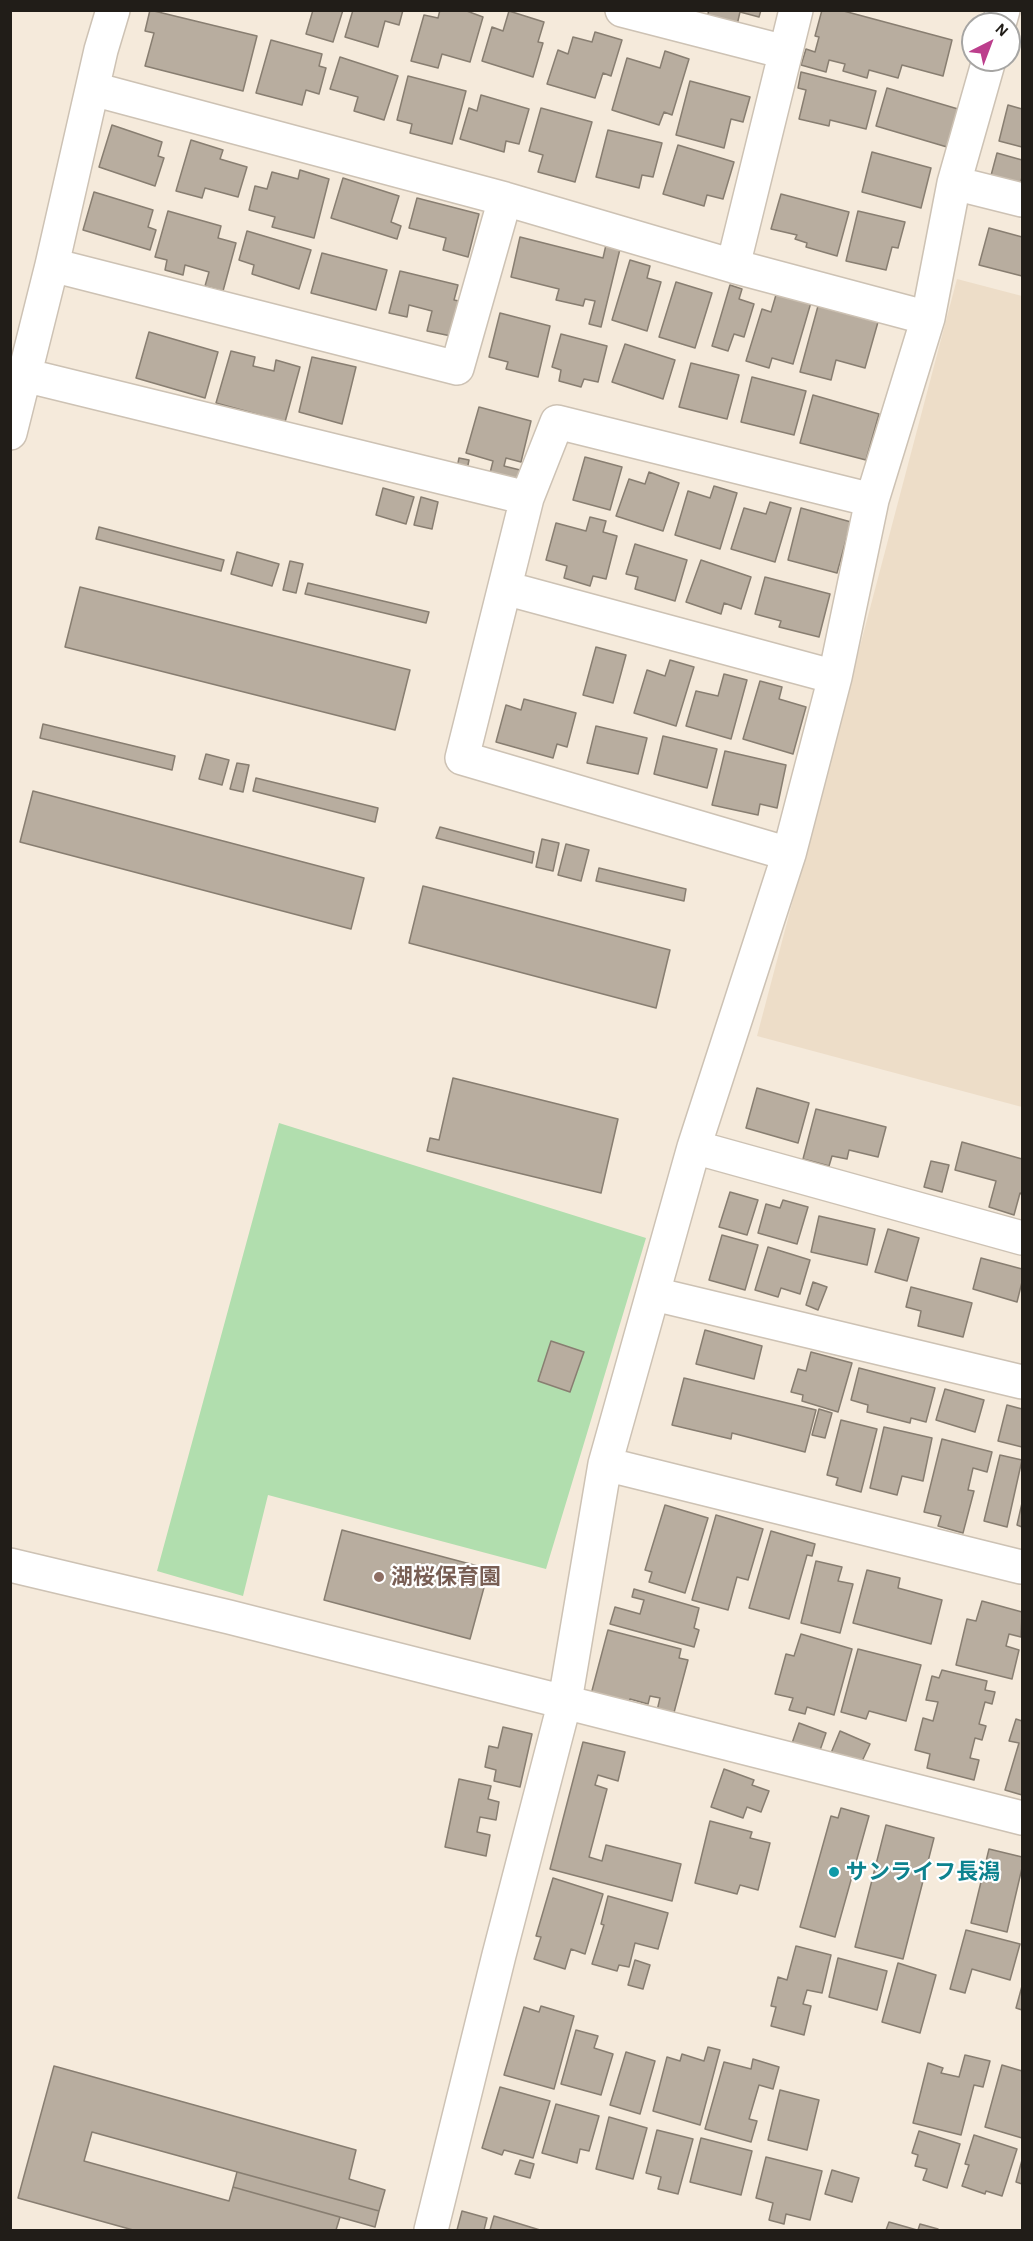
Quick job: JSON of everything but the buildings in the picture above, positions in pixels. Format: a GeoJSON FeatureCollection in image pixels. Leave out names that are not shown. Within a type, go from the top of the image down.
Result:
{"type":"FeatureCollection","features":[{"type":"Feature","properties":{"kind":"street"},"geometry":{"type":"LineString","coordinates":[[10,433],[52,265],[101,50],[113,10]]}},
{"type":"Feature","properties":{"kind":"street"},"geometry":{"type":"LineString","coordinates":[[622,10],[785,52]]}},
{"type":"Feature","properties":{"kind":"street"},"geometry":{"type":"LineString","coordinates":[[733,266],[796,10]]}},
{"type":"Feature","properties":{"kind":"street"},"geometry":{"type":"LineString","coordinates":[[431,2230],[565,1701],[604,1464],[694,1147],[789,854],[835,677],[872,500],[928,318],[954,183],[986,72]]}},
{"type":"Feature","properties":{"kind":"street"},"geometry":{"type":"LineString","coordinates":[[93,89],[505,199],[733,266],[928,318]]}},
{"type":"Feature","properties":{"kind":"street"},"geometry":{"type":"LineString","coordinates":[[954,183],[1023,200]]}},
{"type":"Feature","properties":{"kind":"street"},"geometry":{"type":"LineString","coordinates":[[52,265],[457,368],[505,199]]}},
{"type":"Feature","properties":{"kind":"street"},"geometry":{"type":"LineString","coordinates":[[24,375],[527,498]]}},
{"type":"Feature","properties":{"kind":"street"},"geometry":{"type":"LineString","coordinates":[[789,854],[462,758],[527,498],[557,422],[872,500]]}},
{"type":"Feature","properties":{"kind":"street"},"geometry":{"type":"LineString","coordinates":[[505,588],[835,677]]}},
{"type":"Feature","properties":{"kind":"street"},"geometry":{"type":"LineString","coordinates":[[694,1147],[1023,1238]]}},
{"type":"Feature","properties":{"kind":"street"},"geometry":{"type":"LineString","coordinates":[[654,1294],[1023,1382]]}},
{"type":"Feature","properties":{"kind":"street"},"geometry":{"type":"LineString","coordinates":[[604,1464],[1021,1567]]}},
{"type":"Feature","properties":{"kind":"street"},"geometry":{"type":"LineString","coordinates":[[10,1565],[229,1617],[1023,1818]]}},
{"type":"Feature","properties":{"kind":"shaded area"},"geometry":{"type":"Polygon","coordinates":[[[957,279],[1022,296],[1022,1107],[757,1036],[957,279]]]}},
{"type":"Feature","properties":{"kind":"green space"},"geometry":{"type":"Polygon","coordinates":[[[279,1123],[646,1238],[546,1569],[268,1495],[243,1596],[157,1571],[279,1123]]]}},
{"type":"Feature","properties":{"kind":"place","name":"湖桜保育園"},"geometry":{"type":"Point","coordinates":[379,1577]}},
{"type":"Feature","properties":{"kind":"place","name":"サンライフ長潟"},"geometry":{"type":"Point","coordinates":[834,1872]}}]}
